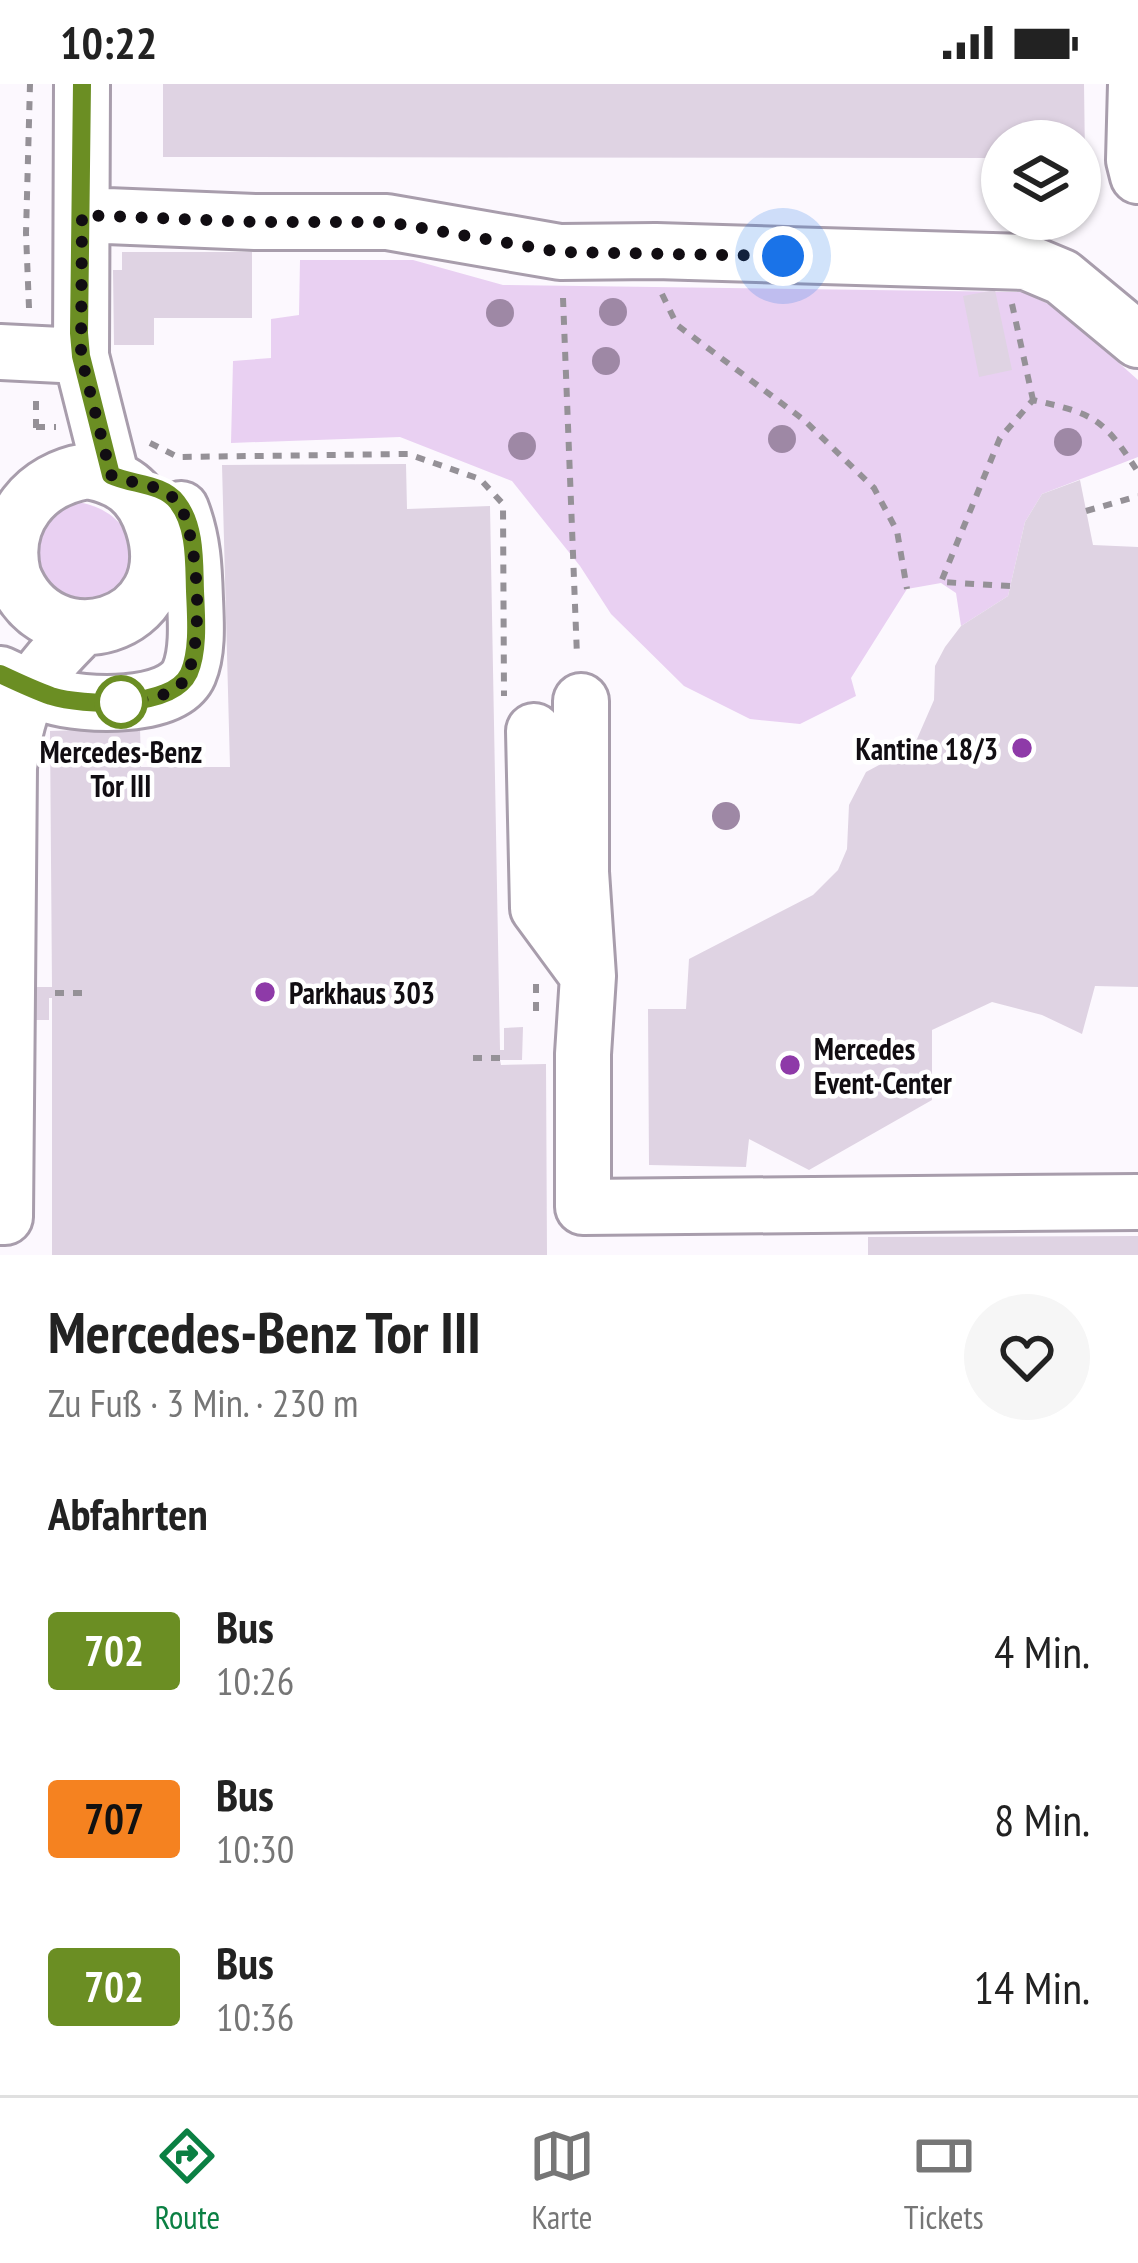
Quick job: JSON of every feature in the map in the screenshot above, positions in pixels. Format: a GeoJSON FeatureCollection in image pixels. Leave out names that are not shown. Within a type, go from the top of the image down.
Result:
{"type":"FeatureCollection","features":[{"type":"Feature","properties":{"kind":"street"},"geometry":{"type":"LineString","coordinates":[[0,1217],[5,1217],[9,767],[15,719],[30,666],[52,621],[15,592],[8,553],[23,490],[64,428],[45,344],[82,215],[82,84]]}},
{"type":"Feature","properties":{"kind":"street"},"geometry":{"type":"LineString","coordinates":[[1136,84],[1134,160],[1138,176]]}},
{"type":"Feature","properties":{"kind":"street"},"geometry":{"type":"LineString","coordinates":[[82,215],[387,222],[560,252],[1002,259],[1026,262],[1063,277],[1138,340]]}},
{"type":"Feature","properties":{"kind":"street"},"geometry":{"type":"LineString","coordinates":[[30,666],[141,605],[166,583],[148,510],[112,462],[45,344]]}},
{"type":"Feature","properties":{"kind":"street"},"geometry":{"type":"LineString","coordinates":[[23,490],[112,462],[178,503],[193,541],[196,623],[188,674],[179,687],[121,702],[56,698],[30,666]]}},
{"type":"Feature","properties":{"kind":"street"},"geometry":{"type":"LineString","coordinates":[[581,701],[581,872],[562,972],[560,1043],[583,1231],[1138,1202]]}},
{"type":"Feature","properties":{"kind":"street"},"geometry":{"type":"LineString","coordinates":[[519,720],[538,908],[562,972]]}},
{"type":"Feature","properties":{"kind":"street"},"geometry":{"type":"LineString","coordinates":[[7,1057],[26,1090],[51,1096]]}},
{"type":"Feature","properties":{"kind":"path"},"geometry":{"type":"LineString","coordinates":[[23,490],[45,344],[26,233],[30,84]]}},
{"type":"Feature","properties":{"kind":"path"},"geometry":{"type":"LineString","coordinates":[[656,251],[654,276],[677,325],[804,420],[874,488],[897,531],[907,589]]}},
{"type":"Feature","properties":{"kind":"path"},"geometry":{"type":"LineString","coordinates":[[560,252],[574,499],[572,586],[581,701]]}},
{"type":"Feature","properties":{"kind":"path"},"geometry":{"type":"LineString","coordinates":[[1002,259],[1033,400]]}},
{"type":"Feature","properties":{"kind":"path"},"geometry":{"type":"LineString","coordinates":[[1033,400],[1088,412],[1119,443],[1138,472]]}},
{"type":"Feature","properties":{"kind":"path"},"geometry":{"type":"LineString","coordinates":[[1010,586],[941,582],[1000,438],[1033,400]]}},
{"type":"Feature","properties":{"kind":"path"},"geometry":{"type":"LineString","coordinates":[[112,462],[127,432],[178,457],[408,454],[480,479],[503,504],[519,720]]}},
{"type":"Feature","properties":{"kind":"path"},"geometry":{"type":"LineString","coordinates":[[1086,512],[1138,496]]}},
{"type":"Feature","properties":{"kind":"path"},"geometry":{"type":"LineString","coordinates":[[560,1043],[562,972]]}},
{"type":"Feature","properties":{"kind":"path"},"geometry":{"type":"LineString","coordinates":[[55,993],[82,993]]}},
{"type":"Feature","properties":{"kind":"path"},"geometry":{"type":"LineString","coordinates":[[473,1058],[501,1058]]}},
{"type":"Feature","properties":{"kind":"shaded area"},"geometry":{"type":"Polygon","coordinates":[[[300,260],[413,260],[503,285],[1023,292],[1059,309],[1138,380],[1138,457],[1042,494],[1025,522],[1008,596],[961,626],[956,593],[941,583],[907,589],[851,678],[856,696],[800,724],[750,719],[684,686],[611,614],[580,566],[512,481],[400,437],[231,443],[233,361],[271,358],[271,319],[299,315],[300,260]]]}},
{"type":"Feature","properties":{"kind":"shaded area"},"geometry":{"type":"Polygon","coordinates":[[[72,502],[104,511],[127,533],[132,546],[128,576],[117,590],[81,607],[37,585],[33,553],[38,526],[72,502]]]}},
{"type":"Feature","properties":{"kind":"building"},"geometry":{"type":"Polygon","coordinates":[[[163,84],[1084,84],[1084,120],[981,120],[981,158],[163,157],[163,84]]]}},
{"type":"Feature","properties":{"kind":"building"},"geometry":{"type":"Polygon","coordinates":[[[122,252],[252,252],[252,318],[154,318],[154,345],[114,345],[113,270],[122,270],[122,252]]]}},
{"type":"Feature","properties":{"kind":"building"},"geometry":{"type":"Polygon","coordinates":[[[995,290],[1012,370],[979,377],[963,296],[995,290]]]}},
{"type":"Feature","properties":{"kind":"building","name":"Parkhaus 303"},"geometry":{"type":"Polygon","coordinates":[[[406,464],[407,509],[490,506],[500,1050],[504,1050],[504,1028],[523,1027],[522,1060],[500,1060],[501,1065],[546,1064],[547,1255],[52,1255],[52,998],[49,1020],[29,1020],[30,987],[52,987],[50,731],[140,728],[141,767],[230,767],[222,465],[406,464]]]}},
{"type":"Feature","properties":{"kind":"building","name":"Kantine 18/3"},"geometry":{"type":"Polygon","coordinates":[[[1080,480],[1093,545],[1138,547],[1138,987],[1095,986],[1082,1034],[1042,1015],[992,1002],[932,1030],[932,1100],[809,1170],[749,1139],[746,1167],[649,1165],[648,1009],[686,1009],[689,959],[813,895],[838,870],[847,849],[849,805],[866,772],[917,739],[934,700],[935,666],[945,647],[961,626],[1008,596],[1025,522],[1042,494],[1080,480]]]}},
{"type":"Feature","properties":{"kind":"building"},"geometry":{"type":"Polygon","coordinates":[[[1138,1236],[1138,1255],[868,1255],[868,1237],[1138,1236]]]}},
{"type":"Feature","properties":{"kind":"bus line","name":"702"},"geometry":{"type":"LineString","coordinates":[[0,674],[56,698],[147,700],[179,687],[192,658],[196,623],[193,541],[178,503],[161,489],[128,484],[111,475],[81,356],[82,84]]}},
{"type":"Feature","properties":{"kind":"place","name":"Mercedes-Benz Tor III"},"geometry":{"type":"Point","coordinates":[121,702]}},
{"type":"Feature","properties":{"kind":"place","name":"Kantine 18/3"},"geometry":{"type":"Point","coordinates":[1022,748]}},
{"type":"Feature","properties":{"kind":"place","name":"Parkhaus 303"},"geometry":{"type":"Point","coordinates":[265,992]}},
{"type":"Feature","properties":{"kind":"place","name":"Mercedes Event-Center"},"geometry":{"type":"Point","coordinates":[790,1065]}},
{"type":"Feature","properties":{"kind":"route"},"geometry":{"type":"LineString","coordinates":[[121,702],[164,694],[179,687],[188,674],[196,623],[193,541],[178,503],[161,489],[128,484],[111,475],[81,356],[82,215],[387,222],[560,252],[783,256]]}}]}
